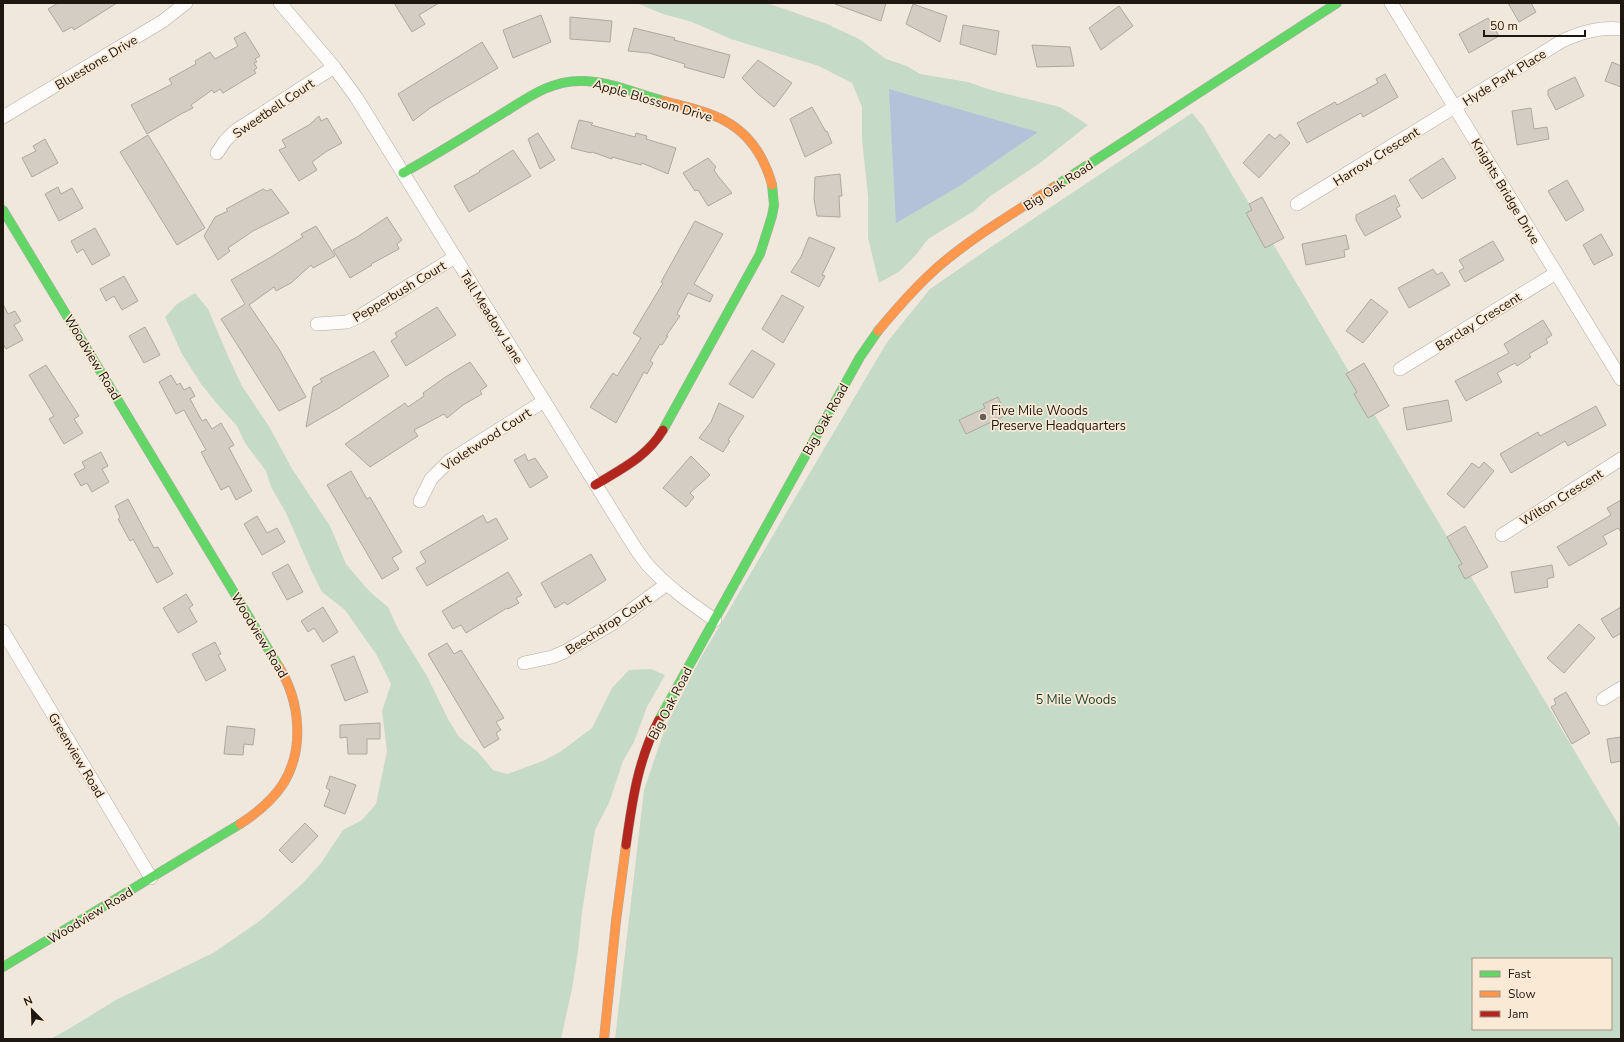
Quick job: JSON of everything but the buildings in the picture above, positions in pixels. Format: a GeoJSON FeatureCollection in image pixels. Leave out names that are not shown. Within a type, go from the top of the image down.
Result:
{"type":"FeatureCollection","features":[{"type":"Feature","properties":{"kind":"street","name":"Bluestone Drive"},"geometry":{"type":"LineString","coordinates":[[3,117],[150,29],[186,3]]}},
{"type":"Feature","properties":{"kind":"street","name":"Tall Meadow Lane"},"geometry":{"type":"LineString","coordinates":[[280,3],[334,67],[356,97],[626,535],[646,563],[666,584],[715,620]]}},
{"type":"Feature","properties":{"kind":"street","name":"Big Oak Road"},"geometry":{"type":"LineString","coordinates":[[604,1039],[626,835],[638,776],[656,726],[774,509],[860,357],[877,332],[904,299],[939,266],[979,236],[1337,3]]}},
{"type":"Feature","properties":{"kind":"street","name":"Knights Bridge Drive"},"geometry":{"type":"LineString","coordinates":[[1391,3],[1621,379]]}},
{"type":"Feature","properties":{"kind":"street","name":"Hyde Park Place"},"geometry":{"type":"LineString","coordinates":[[1455,107],[1562,41],[1593,30],[1608,28],[1621,29]]}},
{"type":"Feature","properties":{"kind":"street","name":"Sweetbell Court"},"geometry":{"type":"LineString","coordinates":[[217,153],[225,141],[235,131],[334,67]]}},
{"type":"Feature","properties":{"kind":"street","name":"Apple Blossom Drive"},"geometry":{"type":"LineString","coordinates":[[403,173],[534,94],[561,83],[579,81],[624,89],[715,116],[736,127],[745,134],[756,148],[766,166],[772,185],[774,200],[769,234],[760,254],[658,438],[640,458],[595,485]]}},
{"type":"Feature","properties":{"kind":"street","name":"Harrow Crescent"},"geometry":{"type":"LineString","coordinates":[[1297,204],[1455,107]]}},
{"type":"Feature","properties":{"kind":"street","name":"Woodview Road"},"geometry":{"type":"LineString","coordinates":[[3,210],[287,679],[297,711],[298,728],[297,746],[294,758],[284,782],[274,797],[260,809],[240,824],[3,967]]}},
{"type":"Feature","properties":{"kind":"street","name":"Pepperbush Court"},"geometry":{"type":"LineString","coordinates":[[317,324],[346,322],[360,316],[455,257]]}},
{"type":"Feature","properties":{"kind":"street","name":"Barclay Crescent"},"geometry":{"type":"LineString","coordinates":[[1400,370],[1556,273]]}},
{"type":"Feature","properties":{"kind":"street","name":"Violetwood Court"},"geometry":{"type":"LineString","coordinates":[[420,501],[432,479],[449,461],[544,401]]}},
{"type":"Feature","properties":{"kind":"street","name":"Wilton Crescent"},"geometry":{"type":"LineString","coordinates":[[1502,535],[1621,459]]}},
{"type":"Feature","properties":{"kind":"street","name":"Beechdrop Court"},"geometry":{"type":"LineString","coordinates":[[524,663],[552,657],[564,652],[612,624],[666,584]]}},
{"type":"Feature","properties":{"kind":"street","name":"Greenview Road"},"geometry":{"type":"LineString","coordinates":[[3,631],[151,878]]}},
{"type":"Feature","properties":{"kind":"street"},"geometry":{"type":"LineString","coordinates":[[1603,699],[1621,688]]}},
{"type":"Feature","properties":{"kind":"green space"},"geometry":{"type":"Polygon","coordinates":[[[636,3],[767,3],[827,24],[859,39],[886,59],[907,66],[920,74],[968,82],[991,90],[1060,107],[1088,125],[1040,163],[989,197],[974,211],[928,239],[915,256],[900,271],[879,283],[868,238],[868,196],[862,139],[862,107],[852,83],[819,66],[731,39],[692,22],[663,14],[636,3]]]}},
{"type":"Feature","properties":{"kind":"green space","name":"5 Mile Woods"},"geometry":{"type":"Polygon","coordinates":[[[1192,113],[1203,126],[1621,829],[1621,1039],[615,1039],[644,790],[665,728],[700,659],[888,341],[930,289],[1192,113]]]}},
{"type":"Feature","properties":{"kind":"green space"},"geometry":{"type":"Polygon","coordinates":[[[195,293],[208,309],[242,386],[270,428],[291,467],[330,526],[346,564],[369,591],[388,607],[398,629],[427,676],[448,719],[459,737],[478,752],[493,770],[507,774],[543,761],[560,752],[592,728],[612,688],[629,670],[651,669],[665,675],[647,707],[634,742],[623,761],[609,803],[595,830],[572,989],[561,1039],[50,1039],[116,1000],[213,953],[261,920],[303,883],[321,863],[343,830],[362,820],[376,804],[387,751],[382,711],[391,684],[376,654],[345,610],[322,592],[286,513],[271,487],[266,471],[245,443],[237,426],[201,384],[182,354],[165,317],[177,304],[195,293]]]}},
{"type":"Feature","properties":{"kind":"water"},"geometry":{"type":"Polygon","coordinates":[[[889,89],[1038,132],[958,187],[896,223],[889,89]]]}},
{"type":"Feature","properties":{"kind":"traffic: fast"},"geometry":{"type":"LineString","coordinates":[[1054,187],[1337,3]]}},
{"type":"Feature","properties":{"kind":"traffic: fast"},"geometry":{"type":"LineString","coordinates":[[403,173],[523,100],[546,88],[558,84],[571,81],[594,82],[614,86],[664,101]]}},
{"type":"Feature","properties":{"kind":"traffic: fast"},"geometry":{"type":"LineString","coordinates":[[663,430],[760,254],[774,205],[772,185]]}},
{"type":"Feature","properties":{"kind":"traffic: fast"},"geometry":{"type":"LineString","coordinates":[[3,210],[279,667]]}},
{"type":"Feature","properties":{"kind":"traffic: fast"},"geometry":{"type":"LineString","coordinates":[[659,720],[860,357],[878,331]]}},
{"type":"Feature","properties":{"kind":"traffic: fast"},"geometry":{"type":"LineString","coordinates":[[3,967],[240,824]]}},
{"type":"Feature","properties":{"kind":"traffic: slow"},"geometry":{"type":"LineString","coordinates":[[664,101],[707,113],[732,125],[753,145],[765,165],[772,185]]}},
{"type":"Feature","properties":{"kind":"traffic: slow"},"geometry":{"type":"LineString","coordinates":[[878,331],[915,289],[952,255],[1054,187]]}},
{"type":"Feature","properties":{"kind":"traffic: slow"},"geometry":{"type":"LineString","coordinates":[[240,824],[264,806],[279,790],[290,770],[295,756],[297,741],[295,710],[292,695],[279,667]]}},
{"type":"Feature","properties":{"kind":"traffic: slow"},"geometry":{"type":"LineString","coordinates":[[604,1039],[616,921],[626,845]]}},
{"type":"Feature","properties":{"kind":"traffic: jam"},"geometry":{"type":"LineString","coordinates":[[595,485],[633,462],[649,448],[663,430]]}},
{"type":"Feature","properties":{"kind":"traffic: jam"},"geometry":{"type":"LineString","coordinates":[[626,845],[641,765],[659,720]]}},
{"type":"Feature","properties":{"kind":"place","name":"Five Mile Woods Preserve Headquarters"},"geometry":{"type":"Point","coordinates":[983,417]}}]}
